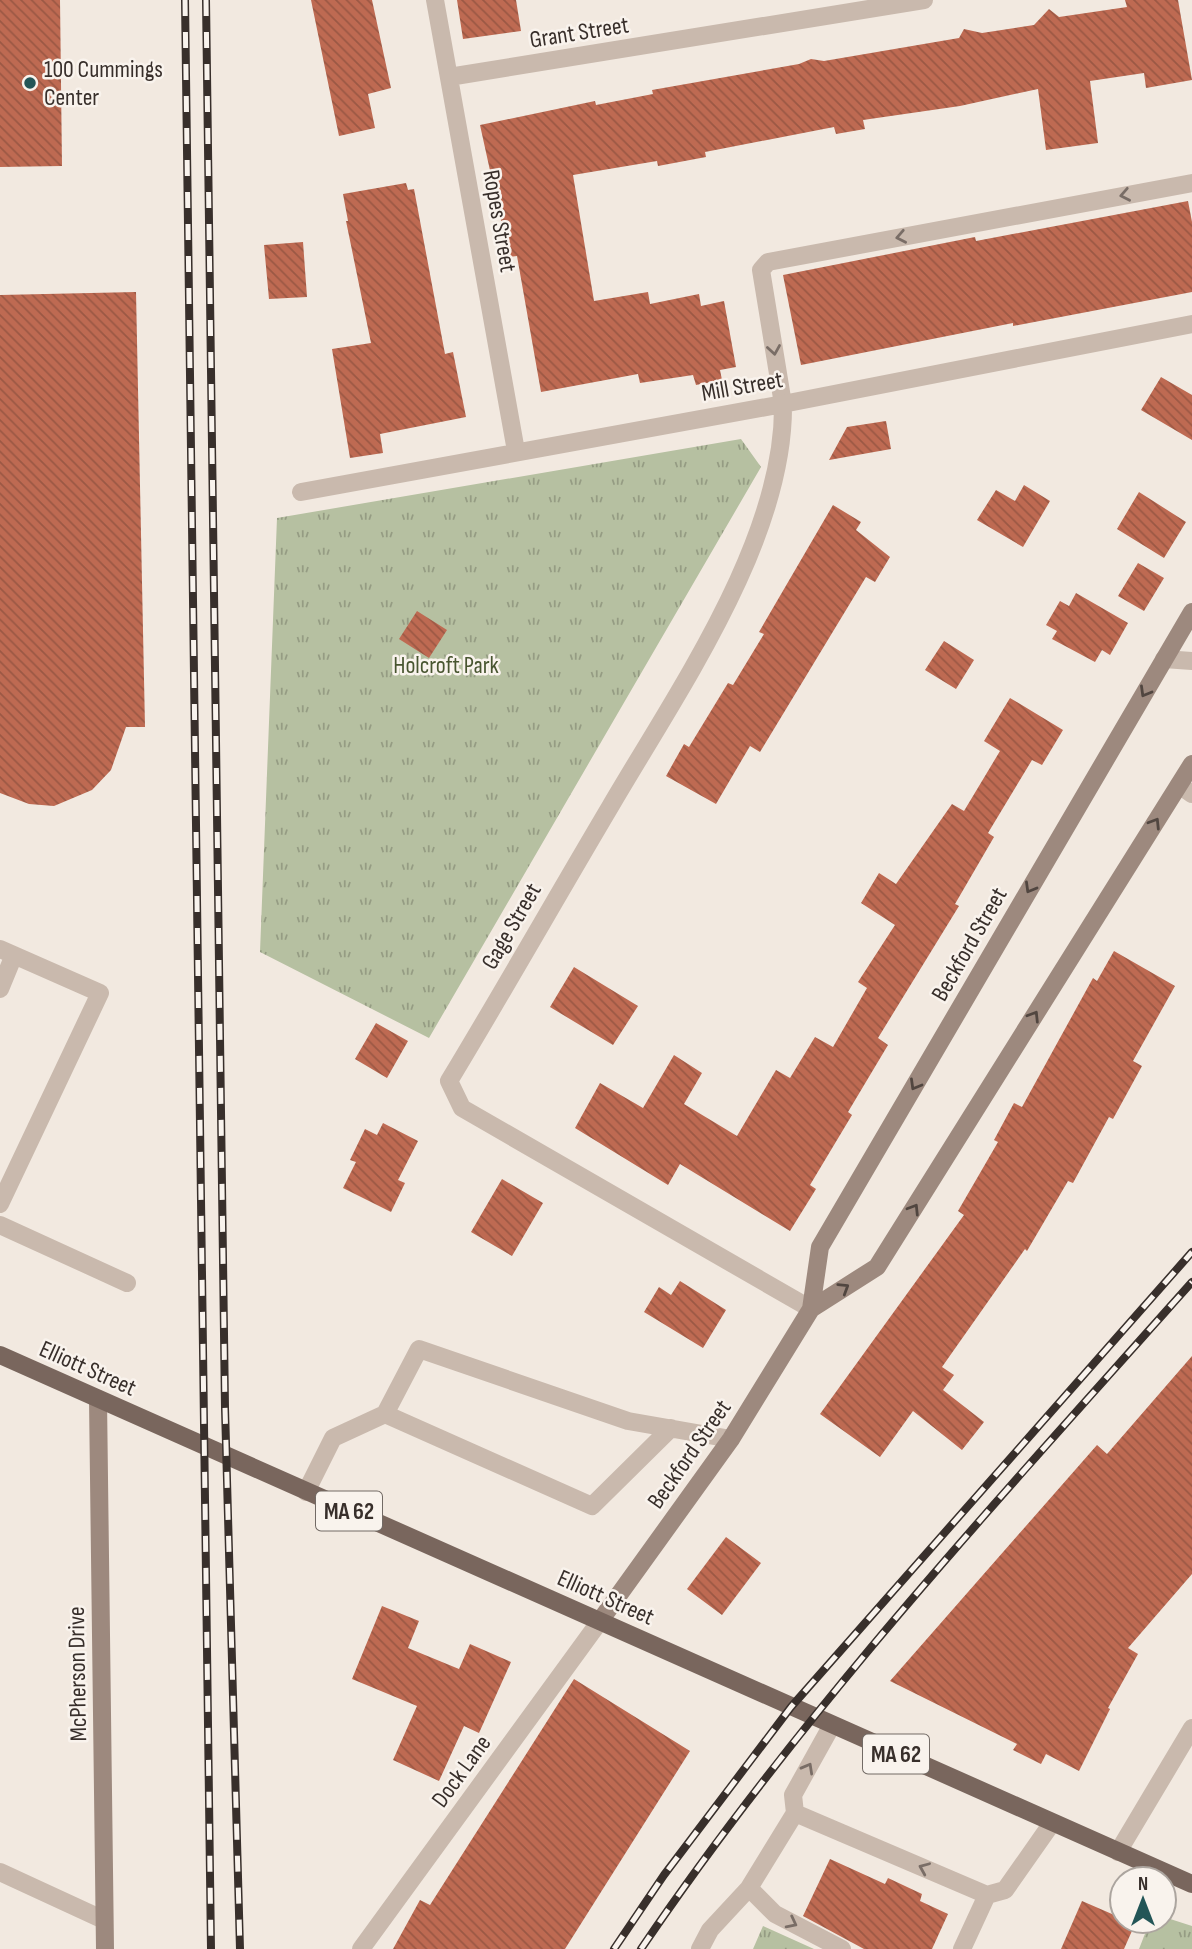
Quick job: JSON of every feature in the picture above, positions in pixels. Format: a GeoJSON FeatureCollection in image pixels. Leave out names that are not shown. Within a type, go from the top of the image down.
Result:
{"type":"FeatureCollection","features":[{"type":"Feature","properties":{"kind":"main road","name":"Elliott Street"},"geometry":{"type":"LineString","coordinates":[[0,1355],[1192,1884]]}},
{"type":"Feature","properties":{"kind":"street","name":"Ropes Street"},"geometry":{"type":"LineString","coordinates":[[435,0],[516,451]]}},
{"type":"Feature","properties":{"kind":"street","name":"Grant Street"},"geometry":{"type":"LineString","coordinates":[[449,77],[924,0]]}},
{"type":"Feature","properties":{"kind":"street"},"geometry":{"type":"LineString","coordinates":[[783,404],[761,270],[768,262],[1192,183]]}},
{"type":"Feature","properties":{"kind":"street","name":"Mill Street"},"geometry":{"type":"LineString","coordinates":[[301,492],[783,404],[1192,324]]}},
{"type":"Feature","properties":{"kind":"street","name":"Gage Street"},"geometry":{"type":"LineString","coordinates":[[783,404],[783,439],[778,473],[728,605],[449,1081],[462,1108],[811,1310]]}},
{"type":"Feature","properties":{"kind":"street","name":"Beckford Street"},"geometry":{"type":"LineString","coordinates":[[600,1621],[731,1439],[811,1310],[820,1247],[1192,612]]}},
{"type":"Feature","properties":{"kind":"street"},"geometry":{"type":"LineString","coordinates":[[1164,659],[1192,661]]}},
{"type":"Feature","properties":{"kind":"street","name":"Beckford Street"},"geometry":{"type":"LineString","coordinates":[[811,1310],[877,1267],[1185,790],[1192,764]]}},
{"type":"Feature","properties":{"kind":"street"},"geometry":{"type":"LineString","coordinates":[[0,989],[7,952],[100,993],[0,1204]]}},
{"type":"Feature","properties":{"kind":"street"},"geometry":{"type":"LineString","coordinates":[[0,1224],[127,1283]]}},
{"type":"Feature","properties":{"kind":"street"},"geometry":{"type":"LineString","coordinates":[[306,1492],[332,1438],[385,1414],[419,1349],[628,1421],[731,1439]]}},
{"type":"Feature","properties":{"kind":"street","name":"McPherson Drive"},"geometry":{"type":"LineString","coordinates":[[98,1399],[105,1949]]}},
{"type":"Feature","properties":{"kind":"street"},"geometry":{"type":"LineString","coordinates":[[385,1414],[592,1506],[671,1428]]}},
{"type":"Feature","properties":{"kind":"street","name":"Dock Lane"},"geometry":{"type":"LineString","coordinates":[[362,1949],[600,1621]]}},
{"type":"Feature","properties":{"kind":"street"},"geometry":{"type":"LineString","coordinates":[[700,1949],[710,1930],[748,1888],[795,1813],[793,1795],[832,1725]]}},
{"type":"Feature","properties":{"kind":"street"},"geometry":{"type":"LineString","coordinates":[[1118,1852],[1192,1728]]}},
{"type":"Feature","properties":{"kind":"street"},"geometry":{"type":"LineString","coordinates":[[795,1813],[986,1895],[1005,1890],[1052,1823]]}},
{"type":"Feature","properties":{"kind":"street"},"geometry":{"type":"LineString","coordinates":[[0,1872],[104,1920]]}},
{"type":"Feature","properties":{"kind":"street"},"geometry":{"type":"LineString","coordinates":[[748,1888],[775,1914],[842,1949]]}},
{"type":"Feature","properties":{"kind":"street"},"geometry":{"type":"LineString","coordinates":[[962,1949],[986,1895]]}},
{"type":"Feature","properties":{"kind":"green space","name":"Holcroft Park"},"geometry":{"type":"Polygon","coordinates":[[[741,439],[761,467],[429,1038],[260,952],[277,518],[741,439]]]}},
{"type":"Feature","properties":{"kind":"green space"},"geometry":{"type":"Polygon","coordinates":[[[1178,1922],[1192,1926],[1192,1949],[1139,1949],[1144,1935],[1178,1935],[1178,1922]]]}},
{"type":"Feature","properties":{"kind":"green space"},"geometry":{"type":"Polygon","coordinates":[[[763,1926],[814,1949],[753,1949],[763,1926]]]}},
{"type":"Feature","properties":{"kind":"building","name":"100 Cummings Center"},"geometry":{"type":"Polygon","coordinates":[[[0,0],[60,0],[62,166],[0,167],[0,0]]]}},
{"type":"Feature","properties":{"kind":"building"},"geometry":{"type":"Polygon","coordinates":[[[311,0],[372,0],[391,88],[368,94],[375,128],[339,136],[311,0]]]}},
{"type":"Feature","properties":{"kind":"building"},"geometry":{"type":"Polygon","coordinates":[[[457,0],[516,0],[521,31],[463,39],[457,0]]]}},
{"type":"Feature","properties":{"kind":"building"},"geometry":{"type":"Polygon","coordinates":[[[1125,0],[1178,0],[1192,80],[1146,88],[1144,73],[1090,81],[1098,143],[1046,150],[1038,89],[960,106],[863,120],[865,129],[836,134],[834,127],[705,152],[706,157],[658,166],[657,161],[573,175],[594,301],[648,292],[650,304],[699,294],[701,306],[724,301],[736,367],[720,370],[722,380],[696,385],[693,375],[640,383],[638,374],[541,392],[517,256],[509,257],[480,125],[595,101],[596,105],[653,94],[652,90],[799,64],[811,59],[824,61],[959,38],[964,29],[982,33],[1034,25],[1049,9],[1059,17],[1127,7],[1125,0]]]}},
{"type":"Feature","properties":{"kind":"building"},"geometry":{"type":"Polygon","coordinates":[[[406,183],[408,190],[414,189],[445,354],[453,352],[466,417],[380,434],[383,453],[350,458],[332,349],[371,343],[343,194],[406,183]]]}},
{"type":"Feature","properties":{"kind":"building"},"geometry":{"type":"Polygon","coordinates":[[[1188,201],[1192,222],[1192,292],[1013,326],[1013,323],[801,365],[783,275],[975,237],[976,241],[1188,201]]]}},
{"type":"Feature","properties":{"kind":"building"},"geometry":{"type":"Polygon","coordinates":[[[303,242],[307,297],[269,299],[264,245],[303,242]]]}},
{"type":"Feature","properties":{"kind":"building"},"geometry":{"type":"Polygon","coordinates":[[[136,292],[145,727],[126,727],[111,770],[92,790],[54,806],[29,804],[0,793],[0,295],[136,292]]]}},
{"type":"Feature","properties":{"kind":"building"},"geometry":{"type":"Polygon","coordinates":[[[1161,377],[1192,395],[1192,440],[1141,410],[1161,377]]]}},
{"type":"Feature","properties":{"kind":"building"},"geometry":{"type":"Polygon","coordinates":[[[886,421],[891,449],[829,460],[847,427],[886,421]]]}},
{"type":"Feature","properties":{"kind":"building"},"geometry":{"type":"Polygon","coordinates":[[[1024,485],[1050,501],[1023,547],[977,520],[996,490],[1015,501],[1024,485]]]}},
{"type":"Feature","properties":{"kind":"building"},"geometry":{"type":"Polygon","coordinates":[[[1139,492],[1186,522],[1164,558],[1117,529],[1139,492]]]}},
{"type":"Feature","properties":{"kind":"building"},"geometry":{"type":"Polygon","coordinates":[[[833,505],[861,522],[856,530],[890,557],[875,582],[866,577],[760,752],[750,746],[716,804],[666,776],[684,744],[689,747],[728,683],[733,685],[764,634],[759,632],[833,505]]]}},
{"type":"Feature","properties":{"kind":"building"},"geometry":{"type":"Polygon","coordinates":[[[1138,563],[1164,578],[1144,611],[1118,596],[1138,563]]]}},
{"type":"Feature","properties":{"kind":"building"},"geometry":{"type":"Polygon","coordinates":[[[1076,593],[1128,623],[1110,655],[1102,650],[1095,662],[1052,639],[1057,631],[1046,625],[1060,601],[1069,606],[1076,593]]]}},
{"type":"Feature","properties":{"kind":"building"},"geometry":{"type":"Polygon","coordinates":[[[417,611],[447,630],[429,658],[399,639],[417,611]]]}},
{"type":"Feature","properties":{"kind":"building"},"geometry":{"type":"Polygon","coordinates":[[[944,641],[974,660],[956,689],[925,670],[944,641]]]}},
{"type":"Feature","properties":{"kind":"building"},"geometry":{"type":"Polygon","coordinates":[[[1010,698],[1063,730],[1042,765],[1032,760],[988,833],[994,837],[955,904],[959,906],[878,1038],[888,1045],[848,1112],[852,1115],[810,1185],[816,1189],[790,1231],[680,1164],[668,1185],[575,1128],[600,1083],[643,1108],[674,1055],[702,1073],[684,1104],[737,1136],[776,1070],[790,1078],[815,1037],[833,1047],[867,988],[858,982],[895,925],[861,903],[879,873],[896,884],[952,804],[964,811],[1000,751],[984,741],[1010,698]]]}},
{"type":"Feature","properties":{"kind":"building"},"geometry":{"type":"Polygon","coordinates":[[[1114,951],[1175,986],[1133,1061],[1142,1066],[1113,1119],[1109,1117],[1073,1183],[1068,1181],[1027,1251],[1025,1249],[942,1367],[954,1375],[943,1390],[984,1422],[962,1450],[913,1411],[880,1457],[820,1414],[964,1215],[958,1211],[998,1142],[994,1140],[1014,1103],[1022,1107],[1093,978],[1097,981],[1114,951]]]}},
{"type":"Feature","properties":{"kind":"building"},"geometry":{"type":"Polygon","coordinates":[[[574,967],[638,1006],[613,1045],[550,1007],[574,967]]]}},
{"type":"Feature","properties":{"kind":"building"},"geometry":{"type":"Polygon","coordinates":[[[376,1023],[408,1041],[387,1078],[355,1059],[376,1023]]]}},
{"type":"Feature","properties":{"kind":"building"},"geometry":{"type":"Polygon","coordinates":[[[383,1123],[418,1141],[398,1180],[405,1183],[391,1212],[343,1188],[356,1162],[350,1160],[365,1129],[377,1135],[383,1123]]]}},
{"type":"Feature","properties":{"kind":"building"},"geometry":{"type":"Polygon","coordinates":[[[502,1179],[543,1203],[512,1256],[471,1232],[502,1179]]]}},
{"type":"Feature","properties":{"kind":"building"},"geometry":{"type":"Polygon","coordinates":[[[680,1281],[726,1310],[703,1348],[644,1312],[659,1287],[671,1295],[680,1281]]]}},
{"type":"Feature","properties":{"kind":"building"},"geometry":{"type":"Polygon","coordinates":[[[1192,1356],[1192,1574],[1128,1648],[1138,1654],[1108,1708],[1110,1709],[1079,1771],[1046,1754],[1041,1764],[1013,1750],[1017,1744],[890,1681],[1097,1445],[1107,1454],[1192,1356]]]}},
{"type":"Feature","properties":{"kind":"building"},"geometry":{"type":"Polygon","coordinates":[[[726,1537],[761,1563],[722,1615],[687,1589],[726,1537]]]}},
{"type":"Feature","properties":{"kind":"building"},"geometry":{"type":"Polygon","coordinates":[[[382,1606],[419,1621],[408,1648],[459,1669],[470,1644],[511,1662],[479,1733],[464,1726],[439,1781],[393,1760],[417,1706],[352,1679],[382,1606]]]}},
{"type":"Feature","properties":{"kind":"building"},"geometry":{"type":"Polygon","coordinates":[[[574,1679],[690,1751],[565,1949],[393,1949],[420,1900],[430,1905],[574,1679]]]}},
{"type":"Feature","properties":{"kind":"building"},"geometry":{"type":"Polygon","coordinates":[[[830,1859],[885,1884],[888,1878],[922,1894],[920,1901],[948,1914],[932,1949],[864,1949],[803,1916],[830,1859]]]}},
{"type":"Feature","properties":{"kind":"building"},"geometry":{"type":"Polygon","coordinates":[[[1082,1901],[1108,1912],[1108,1935],[1130,1935],[1124,1949],[1061,1949],[1082,1901]]]}},
{"type":"Feature","properties":{"kind":"railway"},"geometry":{"type":"LineString","coordinates":[[185,0],[211,1949]]}},
{"type":"Feature","properties":{"kind":"railway"},"geometry":{"type":"LineString","coordinates":[[206,0],[225,1408],[240,1949]]}},
{"type":"Feature","properties":{"kind":"railway"},"geometry":{"type":"LineString","coordinates":[[614,1949],[664,1875],[791,1707],[1192,1252]]}},
{"type":"Feature","properties":{"kind":"railway"},"geometry":{"type":"LineString","coordinates":[[641,1949],[768,1774],[836,1690],[976,1525],[1192,1282]]}},
{"type":"Feature","properties":{"kind":"place","name":"100 Cummings Center"},"geometry":{"type":"Point","coordinates":[30,83]}}]}
